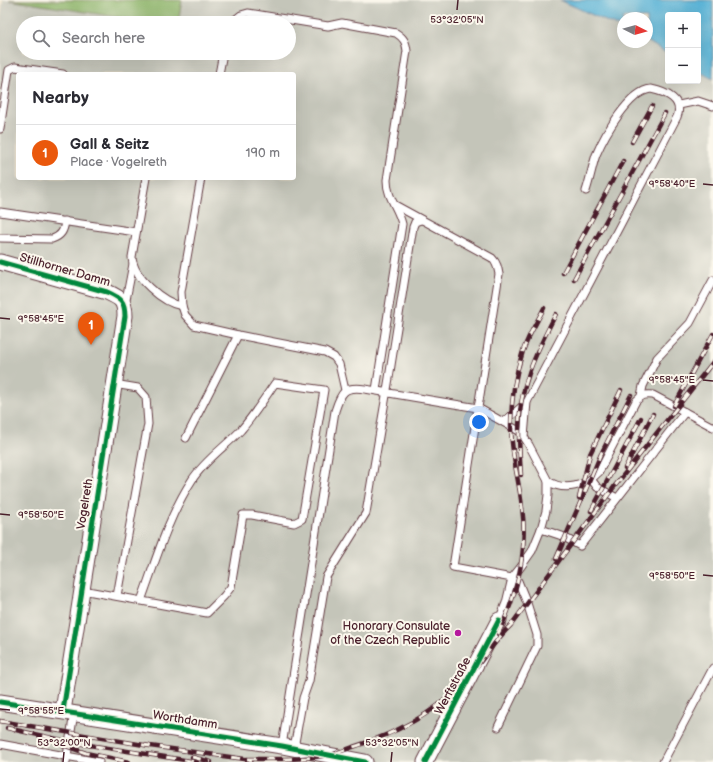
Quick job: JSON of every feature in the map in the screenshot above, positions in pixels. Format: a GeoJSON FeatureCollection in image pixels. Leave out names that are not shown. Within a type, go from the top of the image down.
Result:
{"type":"FeatureCollection","features":[{"type":"Feature","properties":{"kind":"street","name":"Stillhorner Damm"},"geometry":{"type":"LineString","coordinates":[[0,262],[107,292],[117,296],[123,304]]}},
{"type":"Feature","properties":{"kind":"street","name":"Vogelreth"},"geometry":{"type":"LineString","coordinates":[[69,712],[82,590],[125,316],[123,304]]}},
{"type":"Feature","properties":{"kind":"street","name":"Werftstraße"},"geometry":{"type":"LineString","coordinates":[[425,762],[499,620]]}},
{"type":"Feature","properties":{"kind":"street","name":"Worthdamm"},"geometry":{"type":"LineString","coordinates":[[0,702],[288,747],[365,762]]}},
{"type":"Feature","properties":{"kind":"lane"},"geometry":{"type":"LineString","coordinates":[[240,16],[248,13],[268,16]]}},
{"type":"Feature","properties":{"kind":"lane"},"geometry":{"type":"LineString","coordinates":[[296,21],[328,26],[342,23],[396,34],[404,40],[406,44],[407,51],[387,180],[389,194],[402,220],[407,260]]}},
{"type":"Feature","properties":{"kind":"lane"},"geometry":{"type":"LineString","coordinates":[[219,72],[222,60]]}},
{"type":"Feature","properties":{"kind":"lane"},"geometry":{"type":"LineString","coordinates":[[0,129],[9,70],[15,68],[47,72]]}},
{"type":"Feature","properties":{"kind":"lane"},"geometry":{"type":"LineString","coordinates":[[504,422],[527,402],[677,117],[680,111],[679,105],[673,98],[651,89],[641,93],[632,100],[614,121],[603,139],[586,191]]}},
{"type":"Feature","properties":{"kind":"lane"},"geometry":{"type":"LineString","coordinates":[[679,105],[698,101],[713,106]]}},
{"type":"Feature","properties":{"kind":"lane"},"geometry":{"type":"LineString","coordinates":[[146,180],[132,258],[133,264],[136,271],[158,296],[174,305],[182,306]]}},
{"type":"Feature","properties":{"kind":"lane"},"geometry":{"type":"LineString","coordinates":[[201,180],[182,292],[182,306],[185,315],[194,325],[325,352],[334,357],[339,364],[345,390]]}},
{"type":"Feature","properties":{"kind":"lane"},"geometry":{"type":"LineString","coordinates":[[395,205],[492,258],[498,268],[499,274],[452,567],[512,578],[518,581],[537,635],[537,646],[498,727]]}},
{"type":"Feature","properties":{"kind":"lane"},"geometry":{"type":"LineString","coordinates":[[0,212],[136,232]]}},
{"type":"Feature","properties":{"kind":"lane"},"geometry":{"type":"LineString","coordinates":[[376,390],[402,220]]}},
{"type":"Feature","properties":{"kind":"lane"},"geometry":{"type":"LineString","coordinates":[[288,747],[309,682],[326,577],[366,513],[413,224],[418,220],[421,220]]}},
{"type":"Feature","properties":{"kind":"lane"},"geometry":{"type":"LineString","coordinates":[[0,238],[52,239],[56,238],[63,231],[65,222]]}},
{"type":"Feature","properties":{"kind":"lane"},"geometry":{"type":"LineString","coordinates":[[123,304],[133,264]]}},
{"type":"Feature","properties":{"kind":"lane"},"geometry":{"type":"LineString","coordinates":[[641,396],[643,386],[657,358],[690,323],[713,280]]}},
{"type":"Feature","properties":{"kind":"lane"},"geometry":{"type":"LineString","coordinates":[[186,438],[238,335]]}},
{"type":"Feature","properties":{"kind":"lane"},"geometry":{"type":"LineString","coordinates":[[82,590],[117,596],[141,601],[207,613],[231,587],[243,515],[252,515],[294,523],[302,519],[324,390],[274,383],[259,407],[241,430],[202,466],[178,504],[141,601]]}},
{"type":"Feature","properties":{"kind":"lane"},"geometry":{"type":"LineString","coordinates":[[114,384],[138,388],[146,397],[148,424],[117,596]]}},
{"type":"Feature","properties":{"kind":"lane"},"geometry":{"type":"LineString","coordinates":[[288,747],[335,411],[340,396],[345,390],[353,388],[376,390],[478,408],[519,431],[524,437],[548,481],[554,486],[562,487],[582,484],[599,472],[636,401],[641,396],[647,394],[653,396],[713,427]]}},
{"type":"Feature","properties":{"kind":"lane"},"geometry":{"type":"LineString","coordinates":[[524,437],[527,402]]}},
{"type":"Feature","properties":{"kind":"lane"},"geometry":{"type":"LineString","coordinates":[[541,529],[562,536],[580,546],[685,412]]}},
{"type":"Feature","properties":{"kind":"lane"},"geometry":{"type":"LineString","coordinates":[[591,479],[597,487],[618,498]]}},
{"type":"Feature","properties":{"kind":"lane"},"geometry":{"type":"LineString","coordinates":[[499,620],[506,603],[512,578],[532,550],[541,529],[546,511],[548,481]]}},
{"type":"Feature","properties":{"kind":"lane"},"geometry":{"type":"LineString","coordinates":[[664,762],[713,668]]}},
{"type":"Feature","properties":{"kind":"lane"},"geometry":{"type":"LineString","coordinates":[[67,759],[69,712]]}},
{"type":"Feature","properties":{"kind":"lane"},"geometry":{"type":"LineString","coordinates":[[0,744],[67,759],[99,762]]}},
{"type":"Feature","properties":{"kind":"shaded area"},"geometry":{"type":"Polygon","coordinates":[[[3,0],[560,0],[617,26],[617,48],[653,48],[653,45],[665,52],[665,84],[701,84],[701,73],[713,79],[713,762],[0,762],[0,25],[3,0]]]}},
{"type":"Feature","properties":{"kind":"green space"},"geometry":{"type":"Polygon","coordinates":[[[9,0],[182,0],[179,16],[111,16],[9,0]]]}},
{"type":"Feature","properties":{"kind":"water"},"geometry":{"type":"Polygon","coordinates":[[[560,0],[713,0],[713,79],[701,73],[701,12],[665,12],[665,52],[653,45],[653,12],[617,12],[617,26],[560,0]]]}},
{"type":"Feature","properties":{"kind":"railway"},"geometry":{"type":"LineString","coordinates":[[632,142],[652,106]]}},
{"type":"Feature","properties":{"kind":"railway"},"geometry":{"type":"LineString","coordinates":[[574,279],[665,113]]}},
{"type":"Feature","properties":{"kind":"railway"},"geometry":{"type":"LineString","coordinates":[[563,273],[623,161]]}},
{"type":"Feature","properties":{"kind":"railway"},"geometry":{"type":"LineString","coordinates":[[498,634],[516,588],[522,556],[522,507],[511,436],[514,388],[525,345],[544,308]]}},
{"type":"Feature","properties":{"kind":"railway"},"geometry":{"type":"LineString","coordinates":[[521,475],[519,416],[525,386],[535,357],[556,314]]}},
{"type":"Feature","properties":{"kind":"railway"},"geometry":{"type":"LineString","coordinates":[[674,406],[713,334]]}},
{"type":"Feature","properties":{"kind":"railway"},"geometry":{"type":"LineString","coordinates":[[247,759],[299,758],[329,755],[395,731],[435,708],[447,698],[465,681],[497,640],[511,625],[614,487],[713,362]]}},
{"type":"Feature","properties":{"kind":"railway"},"geometry":{"type":"LineString","coordinates":[[579,498],[590,454],[621,390]]}},
{"type":"Feature","properties":{"kind":"railway"},"geometry":{"type":"LineString","coordinates":[[556,559],[601,454],[631,395]]}},
{"type":"Feature","properties":{"kind":"railway"},"geometry":{"type":"LineString","coordinates":[[625,468],[653,414]]}},
{"type":"Feature","properties":{"kind":"railway"},"geometry":{"type":"LineString","coordinates":[[591,511],[641,418]]}},
{"type":"Feature","properties":{"kind":"railway"},"geometry":{"type":"LineString","coordinates":[[0,721],[150,746],[252,760]]}},
{"type":"Feature","properties":{"kind":"railway"},"geometry":{"type":"LineString","coordinates":[[7,728],[70,742],[197,762]]}},
{"type":"Feature","properties":{"kind":"railway"},"geometry":{"type":"LineString","coordinates":[[63,745],[86,753],[129,762]]}},
{"type":"Feature","properties":{"kind":"railway"},"geometry":{"type":"LineString","coordinates":[[192,757],[211,762]]}},
{"type":"Feature","properties":{"kind":"cycle path"},"geometry":{"type":"LineString","coordinates":[[0,262],[107,292],[121,300],[125,311],[63,711]]}},
{"type":"Feature","properties":{"kind":"cycle path"},"geometry":{"type":"LineString","coordinates":[[425,762],[499,620]]}},
{"type":"Feature","properties":{"kind":"cycle path"},"geometry":{"type":"LineString","coordinates":[[0,702],[282,746],[365,762]]}},
{"type":"Feature","properties":{"kind":"place","name":"Gall & Seitz"},"geometry":{"type":"Point","coordinates":[91,345]}},
{"type":"Feature","properties":{"kind":"place","name":"Honorary Consulate of the Czech Republic"},"geometry":{"type":"Point","coordinates":[458,633]}}]}
